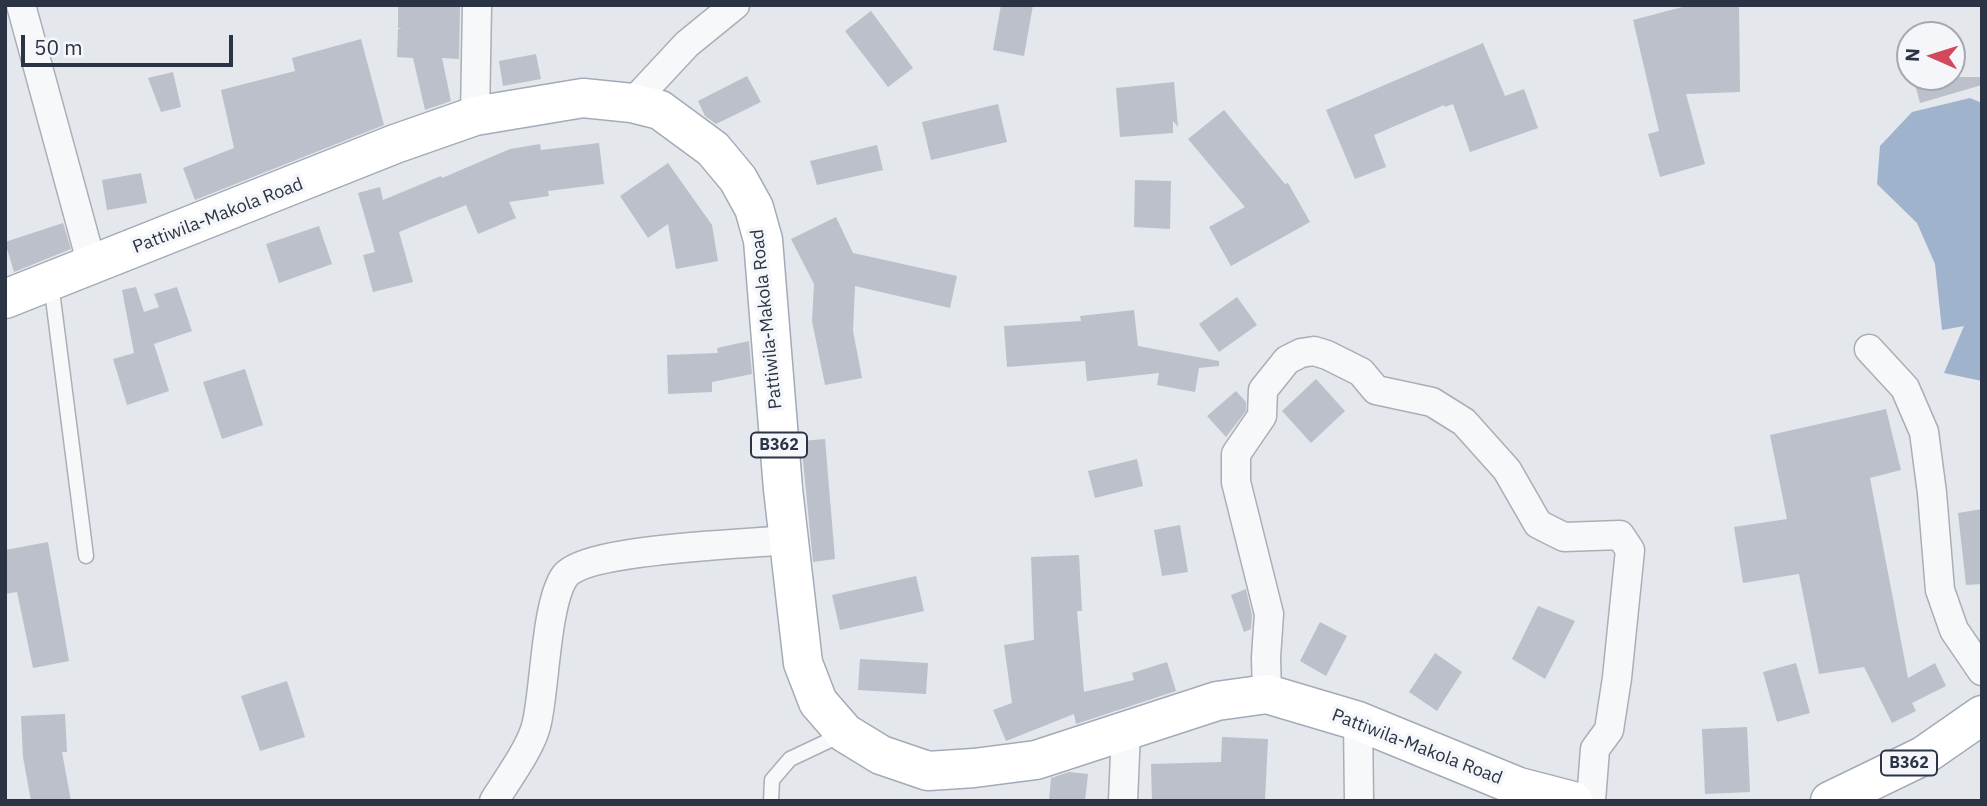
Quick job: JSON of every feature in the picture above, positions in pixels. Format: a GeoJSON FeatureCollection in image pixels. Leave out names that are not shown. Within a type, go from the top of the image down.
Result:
{"type":"FeatureCollection","features":[{"type":"Feature","properties":{"kind":"main road","name":"Pattiwila-Makola Road"},"geometry":{"type":"LineString","coordinates":[[5,299],[395,144],[475,116],[583,98],[632,103],[660,110],[713,149],[738,179],[754,208],[763,240],[788,540],[803,663],[818,702],[845,733],[881,755],[928,771],[974,768],[1036,760],[1217,701],[1267,694],[1358,720],[1519,794],[1573,801]]}},
{"type":"Feature","properties":{"kind":"main road","name":"B362"},"geometry":{"type":"LineString","coordinates":[[1830,801],[1923,756],[1982,715]]}},
{"type":"Feature","properties":{"kind":"street"},"geometry":{"type":"LineString","coordinates":[[21,5],[92,265]]}},
{"type":"Feature","properties":{"kind":"street"},"geometry":{"type":"LineString","coordinates":[[475,116],[477,5]]}},
{"type":"Feature","properties":{"kind":"street"},"geometry":{"type":"LineString","coordinates":[[632,103],[687,44],[735,5]]}},
{"type":"Feature","properties":{"kind":"street"},"geometry":{"type":"LineString","coordinates":[[1869,349],[1905,388],[1924,432],[1940,590],[1954,630],[1982,671]]}},
{"type":"Feature","properties":{"kind":"street"},"geometry":{"type":"LineString","coordinates":[[1267,694],[1269,614],[1236,482],[1236,454],[1262,416],[1263,390],[1287,360],[1301,353],[1314,351],[1361,372],[1376,390],[1432,402],[1464,422],[1507,470],[1538,524],[1564,537],[1620,535],[1630,550],[1609,730],[1595,749],[1591,801]]}},
{"type":"Feature","properties":{"kind":"street"},"geometry":{"type":"LineString","coordinates":[[495,801],[537,725],[555,600],[566,576],[581,565],[636,553],[788,540]]}},
{"type":"Feature","properties":{"kind":"street"},"geometry":{"type":"LineString","coordinates":[[1358,720],[1359,801]]}},
{"type":"Feature","properties":{"kind":"street"},"geometry":{"type":"LineString","coordinates":[[1124,801],[1126,731]]}},
{"type":"Feature","properties":{"kind":"lane"},"geometry":{"type":"LineString","coordinates":[[51,281],[86,556]]}},
{"type":"Feature","properties":{"kind":"lane"},"geometry":{"type":"LineString","coordinates":[[771,801],[772,780],[790,759],[845,733]]}},
{"type":"Feature","properties":{"kind":"water"},"geometry":{"type":"Polygon","coordinates":[[[1970,98],[1982,103],[1982,381],[1944,373],[1964,326],[1942,330],[1935,264],[1917,223],[1877,184],[1880,146],[1912,112],[1970,98]]]}},
{"type":"Feature","properties":{"kind":"building"},"geometry":{"type":"Polygon","coordinates":[[[398,5],[460,5],[459,59],[442,58],[451,101],[425,110],[413,58],[397,57],[398,29],[402,28],[398,28],[398,5]]]}},
{"type":"Feature","properties":{"kind":"building"},"geometry":{"type":"Polygon","coordinates":[[[1001,5],[1033,5],[1024,56],[993,50],[1001,5]]]}},
{"type":"Feature","properties":{"kind":"building"},"geometry":{"type":"Polygon","coordinates":[[[1690,5],[1739,5],[1740,92],[1686,94],[1705,164],[1660,177],[1648,134],[1659,131],[1633,20],[1690,5]]]}},
{"type":"Feature","properties":{"kind":"building"},"geometry":{"type":"Polygon","coordinates":[[[871,11],[913,68],[888,87],[845,31],[871,11]]]}},
{"type":"Feature","properties":{"kind":"building"},"geometry":{"type":"Polygon","coordinates":[[[361,39],[384,125],[195,200],[183,168],[234,148],[221,90],[295,71],[292,58],[361,39]]]}},
{"type":"Feature","properties":{"kind":"building"},"geometry":{"type":"Polygon","coordinates":[[[1483,43],[1505,96],[1524,89],[1538,128],[1470,152],[1453,104],[1444,105],[1374,135],[1386,167],[1355,179],[1326,110],[1483,43]]]}},
{"type":"Feature","properties":{"kind":"building"},"geometry":{"type":"Polygon","coordinates":[[[536,54],[541,79],[503,86],[499,61],[536,54]]]}},
{"type":"Feature","properties":{"kind":"building"},"geometry":{"type":"Polygon","coordinates":[[[173,72],[181,107],[161,112],[148,78],[173,72]]]}},
{"type":"Feature","properties":{"kind":"building"},"geometry":{"type":"Polygon","coordinates":[[[747,76],[761,102],[716,124],[705,116],[698,101],[747,76]]]}},
{"type":"Feature","properties":{"kind":"building"},"geometry":{"type":"Polygon","coordinates":[[[1966,77],[1982,77],[1982,85],[1966,90],[1966,77]]]}},
{"type":"Feature","properties":{"kind":"building"},"geometry":{"type":"Polygon","coordinates":[[[1174,82],[1178,127],[1173,121],[1173,133],[1120,137],[1116,88],[1174,82]]]}},
{"type":"Feature","properties":{"kind":"building"},"geometry":{"type":"Polygon","coordinates":[[[1917,91],[1961,91],[1920,103],[1917,91]]]}},
{"type":"Feature","properties":{"kind":"building"},"geometry":{"type":"Polygon","coordinates":[[[998,104],[1007,142],[931,160],[922,122],[998,104]]]}},
{"type":"Feature","properties":{"kind":"building"},"geometry":{"type":"Polygon","coordinates":[[[1224,110],[1285,184],[1288,183],[1310,222],[1231,266],[1209,227],[1245,207],[1188,139],[1224,110]]]}},
{"type":"Feature","properties":{"kind":"building"},"geometry":{"type":"Polygon","coordinates":[[[599,143],[604,184],[548,191],[549,196],[509,202],[516,218],[478,234],[466,205],[399,232],[413,282],[373,292],[363,255],[375,252],[358,193],[380,187],[383,200],[510,149],[540,144],[541,150],[599,143]]]}},
{"type":"Feature","properties":{"kind":"building"},"geometry":{"type":"Polygon","coordinates":[[[877,145],[883,170],[817,185],[810,161],[877,145]]]}},
{"type":"Feature","properties":{"kind":"building"},"geometry":{"type":"Polygon","coordinates":[[[668,163],[712,225],[718,261],[676,269],[668,224],[648,238],[620,196],[668,163]]]}},
{"type":"Feature","properties":{"kind":"building"},"geometry":{"type":"Polygon","coordinates":[[[141,173],[147,203],[107,210],[102,180],[141,173]]]}},
{"type":"Feature","properties":{"kind":"building"},"geometry":{"type":"Polygon","coordinates":[[[1135,180],[1171,181],[1170,229],[1134,227],[1135,180]]]}},
{"type":"Feature","properties":{"kind":"building"},"geometry":{"type":"Polygon","coordinates":[[[836,217],[853,253],[957,276],[950,308],[855,286],[853,331],[862,378],[825,385],[812,321],[814,284],[791,239],[836,217]]]}},
{"type":"Feature","properties":{"kind":"building"},"geometry":{"type":"Polygon","coordinates":[[[63,223],[71,249],[14,272],[5,242],[63,223]]]}},
{"type":"Feature","properties":{"kind":"building"},"geometry":{"type":"Polygon","coordinates":[[[319,226],[332,264],[279,283],[266,244],[319,226]]]}},
{"type":"Feature","properties":{"kind":"building"},"geometry":{"type":"Polygon","coordinates":[[[136,287],[144,312],[159,307],[154,294],[177,287],[192,331],[154,344],[169,391],[127,405],[113,359],[134,353],[122,290],[136,287]]]}},
{"type":"Feature","properties":{"kind":"building"},"geometry":{"type":"Polygon","coordinates":[[[1237,297],[1257,325],[1219,352],[1199,324],[1237,297]]]}},
{"type":"Feature","properties":{"kind":"building"},"geometry":{"type":"Polygon","coordinates":[[[1134,310],[1138,346],[1219,361],[1219,366],[1199,368],[1195,392],[1157,385],[1159,373],[1087,381],[1085,361],[1007,367],[1004,326],[1081,321],[1080,316],[1134,310]]]}},
{"type":"Feature","properties":{"kind":"building"},"geometry":{"type":"Polygon","coordinates":[[[749,341],[752,374],[712,382],[712,392],[668,394],[667,355],[718,353],[717,348],[749,341]]]}},
{"type":"Feature","properties":{"kind":"building"},"geometry":{"type":"Polygon","coordinates":[[[245,369],[263,425],[222,439],[203,382],[245,369]]]}},
{"type":"Feature","properties":{"kind":"building"},"geometry":{"type":"Polygon","coordinates":[[[1316,379],[1345,411],[1311,443],[1282,411],[1316,379]]]}},
{"type":"Feature","properties":{"kind":"building"},"geometry":{"type":"Polygon","coordinates":[[[1236,391],[1246,402],[1246,411],[1226,437],[1207,416],[1236,391]]]}},
{"type":"Feature","properties":{"kind":"building"},"geometry":{"type":"Polygon","coordinates":[[[1886,409],[1901,470],[1870,478],[1908,678],[1935,663],[1946,686],[1912,703],[1916,711],[1892,723],[1864,667],[1819,674],[1799,574],[1743,583],[1734,527],[1787,519],[1770,435],[1886,409]]]}},
{"type":"Feature","properties":{"kind":"building"},"geometry":{"type":"Polygon","coordinates":[[[825,439],[835,559],[813,562],[801,441],[825,439]]]}},
{"type":"Feature","properties":{"kind":"building"},"geometry":{"type":"Polygon","coordinates":[[[1137,459],[1143,486],[1095,498],[1088,471],[1137,459]]]}},
{"type":"Feature","properties":{"kind":"building"},"geometry":{"type":"Polygon","coordinates":[[[1982,509],[1982,584],[1966,585],[1958,513],[1982,509]]]}},
{"type":"Feature","properties":{"kind":"building"},"geometry":{"type":"Polygon","coordinates":[[[1180,525],[1188,572],[1162,576],[1154,530],[1180,525]]]}},
{"type":"Feature","properties":{"kind":"building"},"geometry":{"type":"Polygon","coordinates":[[[48,542],[69,661],[33,668],[17,592],[5,594],[5,550],[48,542]]]}},
{"type":"Feature","properties":{"kind":"building"},"geometry":{"type":"Polygon","coordinates":[[[1079,555],[1082,611],[1077,611],[1084,692],[1134,680],[1132,673],[1167,662],[1176,691],[1076,724],[1074,714],[1006,741],[993,710],[1012,703],[1004,645],[1034,640],[1031,557],[1079,555]]]}},
{"type":"Feature","properties":{"kind":"building"},"geometry":{"type":"Polygon","coordinates":[[[916,576],[924,611],[840,630],[832,595],[916,576]]]}},
{"type":"Feature","properties":{"kind":"building"},"geometry":{"type":"Polygon","coordinates":[[[1246,589],[1252,615],[1251,629],[1244,632],[1231,595],[1246,589]]]}},
{"type":"Feature","properties":{"kind":"building"},"geometry":{"type":"Polygon","coordinates":[[[1538,606],[1575,621],[1545,679],[1512,659],[1538,606]]]}},
{"type":"Feature","properties":{"kind":"building"},"geometry":{"type":"Polygon","coordinates":[[[1320,622],[1347,636],[1326,676],[1300,661],[1320,622]]]}},
{"type":"Feature","properties":{"kind":"building"},"geometry":{"type":"Polygon","coordinates":[[[1435,653],[1462,672],[1437,711],[1409,692],[1435,653]]]}},
{"type":"Feature","properties":{"kind":"building"},"geometry":{"type":"Polygon","coordinates":[[[860,659],[928,663],[926,694],[858,690],[860,659]]]}},
{"type":"Feature","properties":{"kind":"building"},"geometry":{"type":"Polygon","coordinates":[[[1796,663],[1810,713],[1777,722],[1763,672],[1796,663]]]}},
{"type":"Feature","properties":{"kind":"building"},"geometry":{"type":"Polygon","coordinates":[[[287,681],[305,737],[260,751],[241,696],[287,681]]]}},
{"type":"Feature","properties":{"kind":"building"},"geometry":{"type":"Polygon","coordinates":[[[65,714],[67,752],[62,752],[71,801],[31,801],[23,757],[21,716],[65,714]]]}},
{"type":"Feature","properties":{"kind":"building"},"geometry":{"type":"Polygon","coordinates":[[[1747,727],[1750,792],[1705,794],[1702,729],[1747,727]]]}},
{"type":"Feature","properties":{"kind":"building"},"geometry":{"type":"Polygon","coordinates":[[[1222,737],[1268,739],[1265,801],[1152,801],[1151,764],[1221,762],[1222,737]]]}},
{"type":"Feature","properties":{"kind":"building"},"geometry":{"type":"Polygon","coordinates":[[[1069,772],[1088,774],[1085,801],[1049,801],[1051,778],[1069,772]]]}}]}
